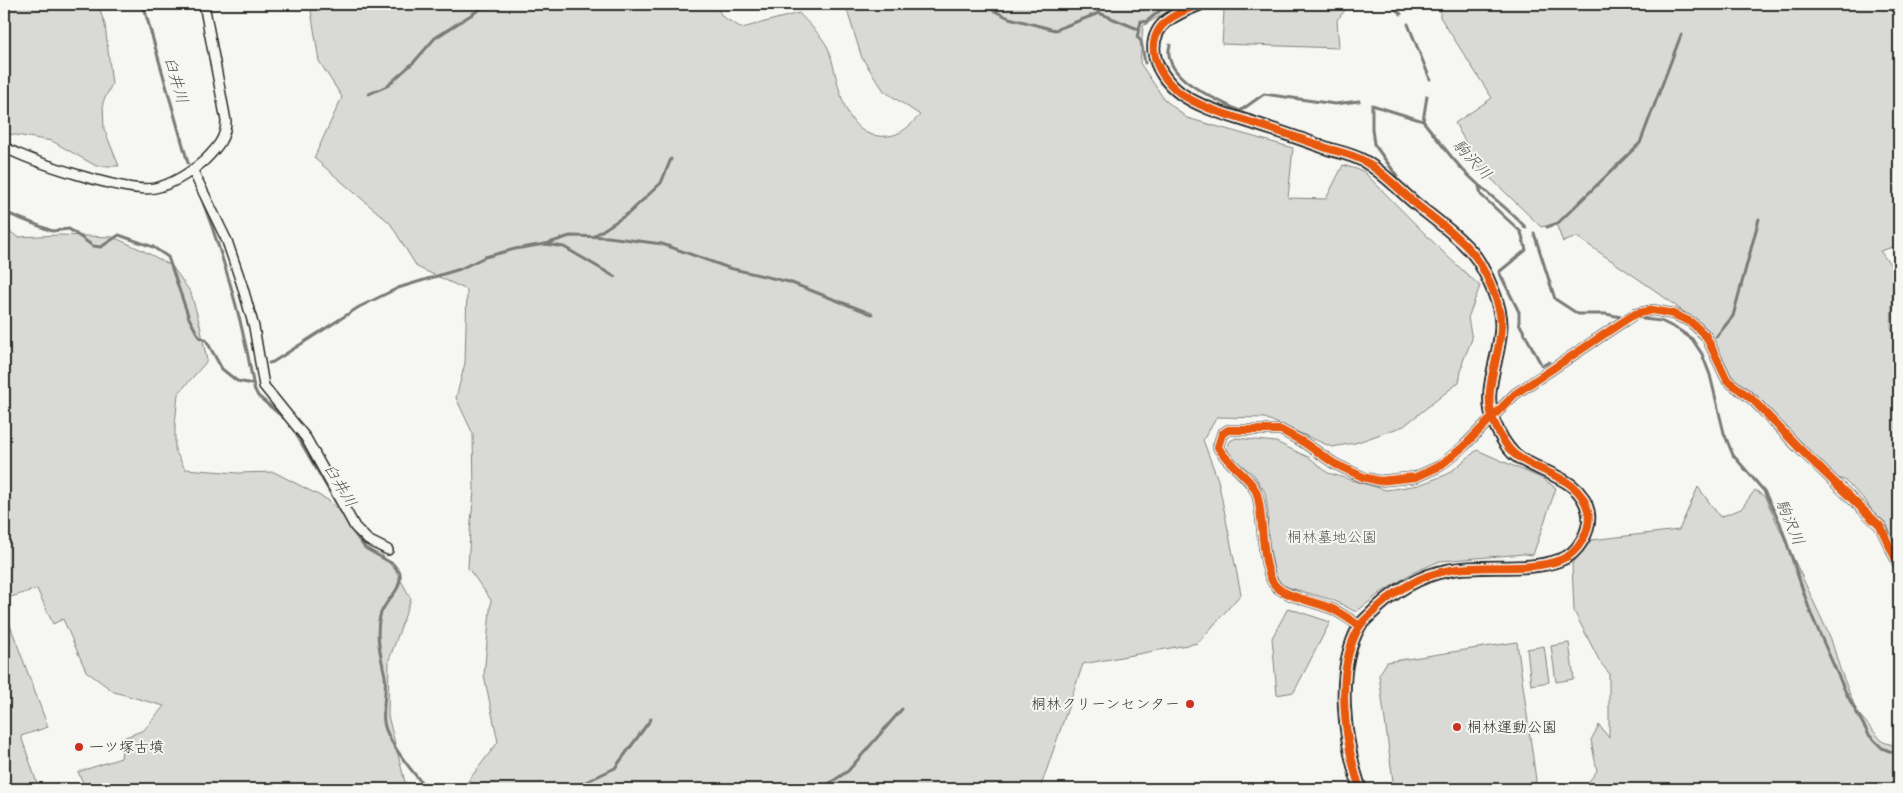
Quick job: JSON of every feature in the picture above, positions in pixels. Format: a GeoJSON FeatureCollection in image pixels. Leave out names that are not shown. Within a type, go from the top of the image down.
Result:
{"type":"FeatureCollection","features":[{"type":"Feature","properties":{"kind":"street"},"geometry":{"type":"LineString","coordinates":[[4,147],[21,156],[114,185],[154,188],[192,170],[215,150],[226,132],[226,121],[204,4]]}},
{"type":"Feature","properties":{"kind":"street"},"geometry":{"type":"LineString","coordinates":[[1200,4],[1174,14],[1159,28],[1153,45],[1156,64],[1178,92],[1222,112],[1362,159],[1478,259],[1498,306],[1501,324],[1490,393],[1492,417],[1502,440],[1513,453],[1526,462],[1573,486],[1582,496],[1589,515],[1588,526],[1580,545],[1563,560],[1548,564],[1470,567],[1446,571],[1416,581],[1393,594],[1360,626],[1349,655],[1345,676],[1347,734],[1351,761],[1360,789]]}},
{"type":"Feature","properties":{"kind":"street"},"geometry":{"type":"LineString","coordinates":[[192,170],[227,241],[242,285],[254,327],[264,386],[306,438],[355,527],[368,540],[388,550]]}},
{"type":"Feature","properties":{"kind":"street"},"geometry":{"type":"LineString","coordinates":[[1360,626],[1332,609],[1286,593],[1274,585],[1269,570],[1257,493],[1248,480],[1224,458],[1218,447],[1222,434],[1237,428],[1281,430],[1335,464],[1349,470],[1378,480],[1416,477],[1440,466],[1464,446],[1515,394],[1635,314],[1653,310],[1673,314],[1691,322],[1706,336],[1727,380],[1753,400],[1800,449],[1880,526],[1899,566]]}},
{"type":"Feature","properties":{"kind":"green space"},"geometry":{"type":"Polygon","coordinates":[[[4,4],[98,4],[105,25],[112,84],[103,102],[104,129],[119,166],[96,166],[52,141],[4,133],[4,4]]]}},
{"type":"Feature","properties":{"kind":"green space"},"geometry":{"type":"Polygon","coordinates":[[[310,4],[714,4],[723,17],[742,28],[799,13],[819,34],[828,48],[848,114],[865,132],[878,136],[891,136],[902,132],[920,115],[884,91],[862,58],[845,4],[1180,4],[1143,26],[1140,63],[1164,99],[1187,118],[1293,148],[1288,198],[1326,199],[1343,165],[1363,171],[1447,256],[1480,286],[1468,318],[1472,339],[1463,361],[1459,382],[1404,426],[1355,443],[1332,447],[1265,418],[1217,417],[1203,440],[1218,480],[1241,594],[1198,643],[1083,664],[1040,789],[462,789],[498,742],[484,675],[491,600],[468,568],[474,491],[473,434],[456,398],[465,363],[467,290],[417,267],[390,223],[314,158],[342,97],[319,61],[310,4]]]}},
{"type":"Feature","properties":{"kind":"green space"},"geometry":{"type":"Polygon","coordinates":[[[1201,4],[1350,4],[1337,20],[1339,48],[1222,44],[1224,11],[1201,4]]]}},
{"type":"Feature","properties":{"kind":"green space"},"geometry":{"type":"Polygon","coordinates":[[[1440,4],[1899,4],[1899,245],[1880,251],[1894,269],[1891,327],[1899,346],[1899,553],[1886,523],[1872,511],[1865,500],[1844,480],[1834,477],[1780,421],[1732,377],[1708,330],[1653,289],[1577,237],[1563,242],[1556,224],[1541,227],[1479,167],[1455,123],[1492,98],[1440,17],[1440,4]]]}},
{"type":"Feature","properties":{"kind":"green space"},"geometry":{"type":"Polygon","coordinates":[[[4,228],[18,237],[59,235],[113,237],[172,266],[191,293],[207,361],[178,394],[175,450],[185,469],[238,473],[274,472],[328,500],[366,536],[396,571],[411,599],[389,660],[388,716],[406,786],[405,789],[86,789],[78,772],[121,758],[123,738],[144,730],[164,706],[114,692],[86,671],[63,619],[53,624],[37,589],[4,599],[4,228]]]}},
{"type":"Feature","properties":{"kind":"green space","name":"桐林墓地公園"},"geometry":{"type":"Polygon","coordinates":[[[1236,438],[1276,442],[1310,458],[1328,473],[1386,490],[1419,485],[1448,474],[1477,450],[1543,479],[1556,488],[1533,555],[1524,554],[1440,561],[1412,573],[1379,594],[1356,612],[1333,600],[1283,586],[1275,575],[1267,535],[1268,513],[1265,492],[1254,475],[1229,455],[1227,448],[1230,441],[1236,438]]]}},
{"type":"Feature","properties":{"kind":"green space"},"geometry":{"type":"Polygon","coordinates":[[[1698,487],[1720,517],[1741,509],[1755,490],[1765,497],[1831,639],[1840,669],[1857,712],[1883,742],[1899,747],[1899,789],[1583,789],[1597,771],[1591,740],[1599,725],[1609,738],[1609,673],[1600,662],[1574,611],[1572,564],[1591,540],[1679,530],[1698,487]]]}},
{"type":"Feature","properties":{"kind":"green space"},"geometry":{"type":"Polygon","coordinates":[[[1288,608],[1330,622],[1294,692],[1277,695],[1272,638],[1288,608]]]}},
{"type":"Feature","properties":{"kind":"green space"},"geometry":{"type":"Polygon","coordinates":[[[4,609],[48,727],[21,736],[39,789],[4,789],[4,609]]]}},
{"type":"Feature","properties":{"kind":"green space","name":"桐林運動公園"},"geometry":{"type":"Polygon","coordinates":[[[1517,642],[1536,780],[1533,789],[1394,789],[1379,675],[1387,662],[1517,642]]]}},
{"type":"Feature","properties":{"kind":"green space"},"geometry":{"type":"Polygon","coordinates":[[[1569,643],[1574,679],[1556,682],[1551,646],[1569,643]]]}},
{"type":"Feature","properties":{"kind":"green space"},"geometry":{"type":"Polygon","coordinates":[[[1544,646],[1549,682],[1531,685],[1527,649],[1544,646]]]}},
{"type":"Feature","properties":{"kind":"waterway","name":"臼井川"},"geometry":{"type":"LineString","coordinates":[[143,4],[188,163]]}},
{"type":"Feature","properties":{"kind":"waterway"},"geometry":{"type":"LineString","coordinates":[[369,94],[387,86],[414,62],[435,38],[488,4]]}},
{"type":"Feature","properties":{"kind":"waterway"},"geometry":{"type":"LineString","coordinates":[[980,4],[1009,18],[1055,30],[1099,13]]}},
{"type":"Feature","properties":{"kind":"waterway"},"geometry":{"type":"LineString","coordinates":[[1095,4],[1099,13],[1138,29]]}},
{"type":"Feature","properties":{"kind":"waterway","name":"駒沢川"},"geometry":{"type":"LineString","coordinates":[[1390,4],[1401,14]]}},
{"type":"Feature","properties":{"kind":"waterway"},"geometry":{"type":"LineString","coordinates":[[1145,63],[1141,41],[1137,37],[1141,21],[1146,22],[1163,8]]}},
{"type":"Feature","properties":{"kind":"waterway","name":"駒沢川"},"geometry":{"type":"LineString","coordinates":[[1408,24],[1430,79]]}},
{"type":"Feature","properties":{"kind":"waterway"},"geometry":{"type":"LineString","coordinates":[[1547,227],[1558,223],[1640,143],[1681,35]]}},
{"type":"Feature","properties":{"kind":"waterway"},"geometry":{"type":"LineString","coordinates":[[1170,45],[1169,57],[1174,68],[1182,77],[1206,94],[1240,111],[1264,94],[1335,104],[1359,101]]}},
{"type":"Feature","properties":{"kind":"waterway","name":"駒沢川"},"geometry":{"type":"LineString","coordinates":[[1427,96],[1423,121],[1463,170],[1526,228]]}},
{"type":"Feature","properties":{"kind":"waterway"},"geometry":{"type":"LineString","coordinates":[[1397,176],[1374,144],[1372,105],[1423,121]]}},
{"type":"Feature","properties":{"kind":"waterway"},"geometry":{"type":"LineString","coordinates":[[594,236],[629,213],[661,183],[671,159]]}},
{"type":"Feature","properties":{"kind":"waterway"},"geometry":{"type":"LineString","coordinates":[[1479,186],[1481,195],[1521,232],[1526,250],[1499,272],[1519,312],[1519,323],[1542,366],[1549,362]]}},
{"type":"Feature","properties":{"kind":"waterway","name":"臼井川"},"geometry":{"type":"LineString","coordinates":[[200,194],[232,290],[254,388],[258,396],[285,419]]}},
{"type":"Feature","properties":{"kind":"waterway"},"geometry":{"type":"LineString","coordinates":[[4,214],[9,214],[52,231],[69,229],[93,246],[101,247],[119,235],[153,247],[168,257],[189,318],[199,337],[206,340],[222,369],[237,381],[253,384]]}},
{"type":"Feature","properties":{"kind":"waterway"},"geometry":{"type":"LineString","coordinates":[[1716,337],[1733,316],[1759,219]]}},
{"type":"Feature","properties":{"kind":"waterway","name":"駒沢川"},"geometry":{"type":"LineString","coordinates":[[1534,233],[1555,299],[1578,314],[1606,314],[1621,317]]}},
{"type":"Feature","properties":{"kind":"waterway"},"geometry":{"type":"LineString","coordinates":[[546,244],[570,236],[608,237],[662,244],[729,268],[789,282],[872,314]]}},
{"type":"Feature","properties":{"kind":"waterway"},"geometry":{"type":"LineString","coordinates":[[269,363],[359,307],[398,288],[460,269],[485,257],[515,249],[545,244],[564,247],[615,277]]}},
{"type":"Feature","properties":{"kind":"waterway","name":"駒沢川"},"geometry":{"type":"LineString","coordinates":[[1643,319],[1661,321],[1679,330],[1692,339],[1702,354],[1710,375],[1724,433],[1733,455],[1764,491],[1780,523],[1811,614],[1846,693],[1869,735],[1882,748],[1899,755]]}},
{"type":"Feature","properties":{"kind":"waterway","name":"臼井川"},"geometry":{"type":"LineString","coordinates":[[292,427],[352,530],[365,548],[393,564],[400,573],[400,580],[396,591],[382,610],[378,631],[385,676],[384,722],[395,747],[427,789]]}},
{"type":"Feature","properties":{"kind":"waterway"},"geometry":{"type":"LineString","coordinates":[[821,789],[848,771],[902,709]]}},
{"type":"Feature","properties":{"kind":"waterway"},"geometry":{"type":"LineString","coordinates":[[571,789],[615,768],[651,719]]}},
{"type":"Feature","properties":{"kind":"cycle path"},"geometry":{"type":"LineString","coordinates":[[1200,4],[1167,20],[1157,34],[1154,42],[1155,58],[1167,80],[1187,98],[1221,113],[1351,155],[1364,161],[1450,231],[1474,254],[1494,292],[1501,325],[1490,398],[1494,422],[1504,442],[1513,453],[1534,466],[1567,482],[1583,499],[1588,511],[1589,518],[1586,533],[1578,547],[1567,557],[1548,564],[1535,566],[1464,568],[1439,572],[1417,580],[1397,592],[1362,623],[1351,645],[1346,665],[1344,686],[1346,729],[1360,789]]}},
{"type":"Feature","properties":{"kind":"cycle path"},"geometry":{"type":"LineString","coordinates":[[1360,626],[1334,610],[1284,592],[1274,584],[1267,566],[1257,494],[1250,482],[1227,460],[1218,447],[1222,434],[1228,430],[1281,430],[1303,442],[1335,464],[1363,477],[1379,481],[1416,477],[1440,466],[1464,446],[1515,394],[1635,314],[1653,310],[1673,314],[1691,322],[1706,336],[1727,380],[1753,400],[1800,449],[1880,526],[1899,566]]}},
{"type":"Feature","properties":{"kind":"place","name":"桐林クリーンセンター"},"geometry":{"type":"Point","coordinates":[1190,704]}},
{"type":"Feature","properties":{"kind":"place","name":"桐林運動公園"},"geometry":{"type":"Point","coordinates":[1457,727]}},
{"type":"Feature","properties":{"kind":"place","name":"一ツ塚古墳"},"geometry":{"type":"Point","coordinates":[79,747]}}]}
